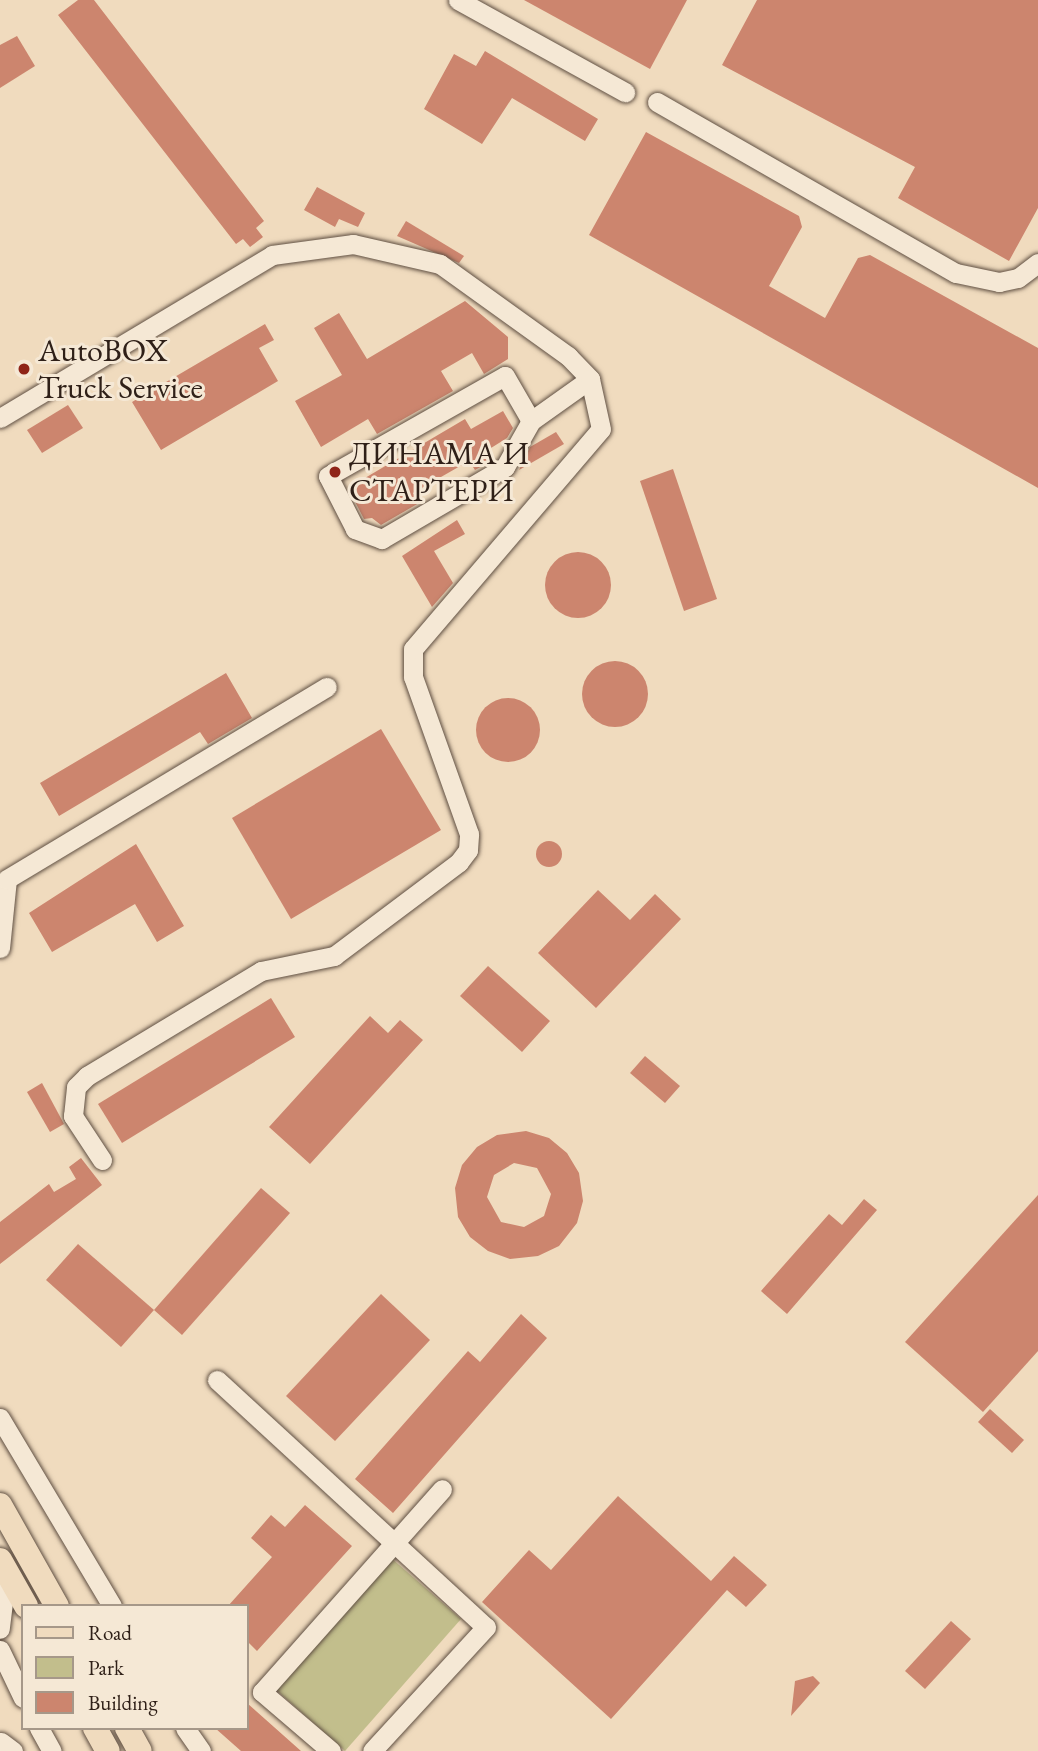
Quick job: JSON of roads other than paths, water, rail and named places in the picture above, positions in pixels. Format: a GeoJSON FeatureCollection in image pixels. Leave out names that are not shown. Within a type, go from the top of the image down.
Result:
{"type":"FeatureCollection","features":[{"type":"Feature","properties":{"kind":"main road"},"geometry":{"type":"LineString","coordinates":[[0,1505],[56,1604]]}},
{"type":"Feature","properties":{"kind":"main road"},"geometry":{"type":"LineString","coordinates":[[0,1560],[25,1604]]}},
{"type":"Feature","properties":{"kind":"main road"},"geometry":{"type":"LineString","coordinates":[[96,1730],[108,1751]]}},
{"type":"Feature","properties":{"kind":"main road"},"geometry":{"type":"LineString","coordinates":[[128,1730],[140,1751]]}},
{"type":"Feature","properties":{"kind":"lane"},"geometry":{"type":"LineString","coordinates":[[458,0],[625,92]]}},
{"type":"Feature","properties":{"kind":"lane"},"geometry":{"type":"LineString","coordinates":[[657,102],[957,273],[999,282],[1018,278],[1038,263]]}},
{"type":"Feature","properties":{"kind":"lane"},"geometry":{"type":"LineString","coordinates":[[0,418],[272,255],[353,244],[440,264],[568,356],[590,379],[601,429],[413,649],[412,677],[469,834],[468,850],[459,862],[334,956],[261,971],[87,1076],[76,1087],[73,1116],[102,1160]]}},
{"type":"Feature","properties":{"kind":"lane"},"geometry":{"type":"LineString","coordinates":[[531,421],[505,376],[328,476],[355,529],[382,540],[505,467],[531,421],[590,379]]}},
{"type":"Feature","properties":{"kind":"lane"},"geometry":{"type":"LineString","coordinates":[[0,948],[7,879],[327,687]]}},
{"type":"Feature","properties":{"kind":"lane"},"geometry":{"type":"LineString","coordinates":[[218,1380],[486,1627],[372,1751]]}},
{"type":"Feature","properties":{"kind":"lane"},"geometry":{"type":"LineString","coordinates":[[0,1418],[111,1604]]}},
{"type":"Feature","properties":{"kind":"lane"},"geometry":{"type":"LineString","coordinates":[[331,1751],[262,1692],[442,1489]]}},
{"type":"Feature","properties":{"kind":"lane"},"geometry":{"type":"LineString","coordinates":[[0,1583],[4,1594],[0,1629]]}},
{"type":"Feature","properties":{"kind":"lane"},"geometry":{"type":"LineString","coordinates":[[0,1650],[21,1694]]}},
{"type":"Feature","properties":{"kind":"lane"},"geometry":{"type":"LineString","coordinates":[[40,1730],[52,1751]]}},
{"type":"Feature","properties":{"kind":"lane"},"geometry":{"type":"LineString","coordinates":[[186,1730],[201,1751]]}},
{"type":"Feature","properties":{"kind":"place","name":"AutoBOX Truck Service"},"geometry":{"type":"Point","coordinates":[24,369]}},
{"type":"Feature","properties":{"kind":"place","name":"ДИНАМА И СТАРТЕРИ"},"geometry":{"type":"Point","coordinates":[335,472]}}]}
